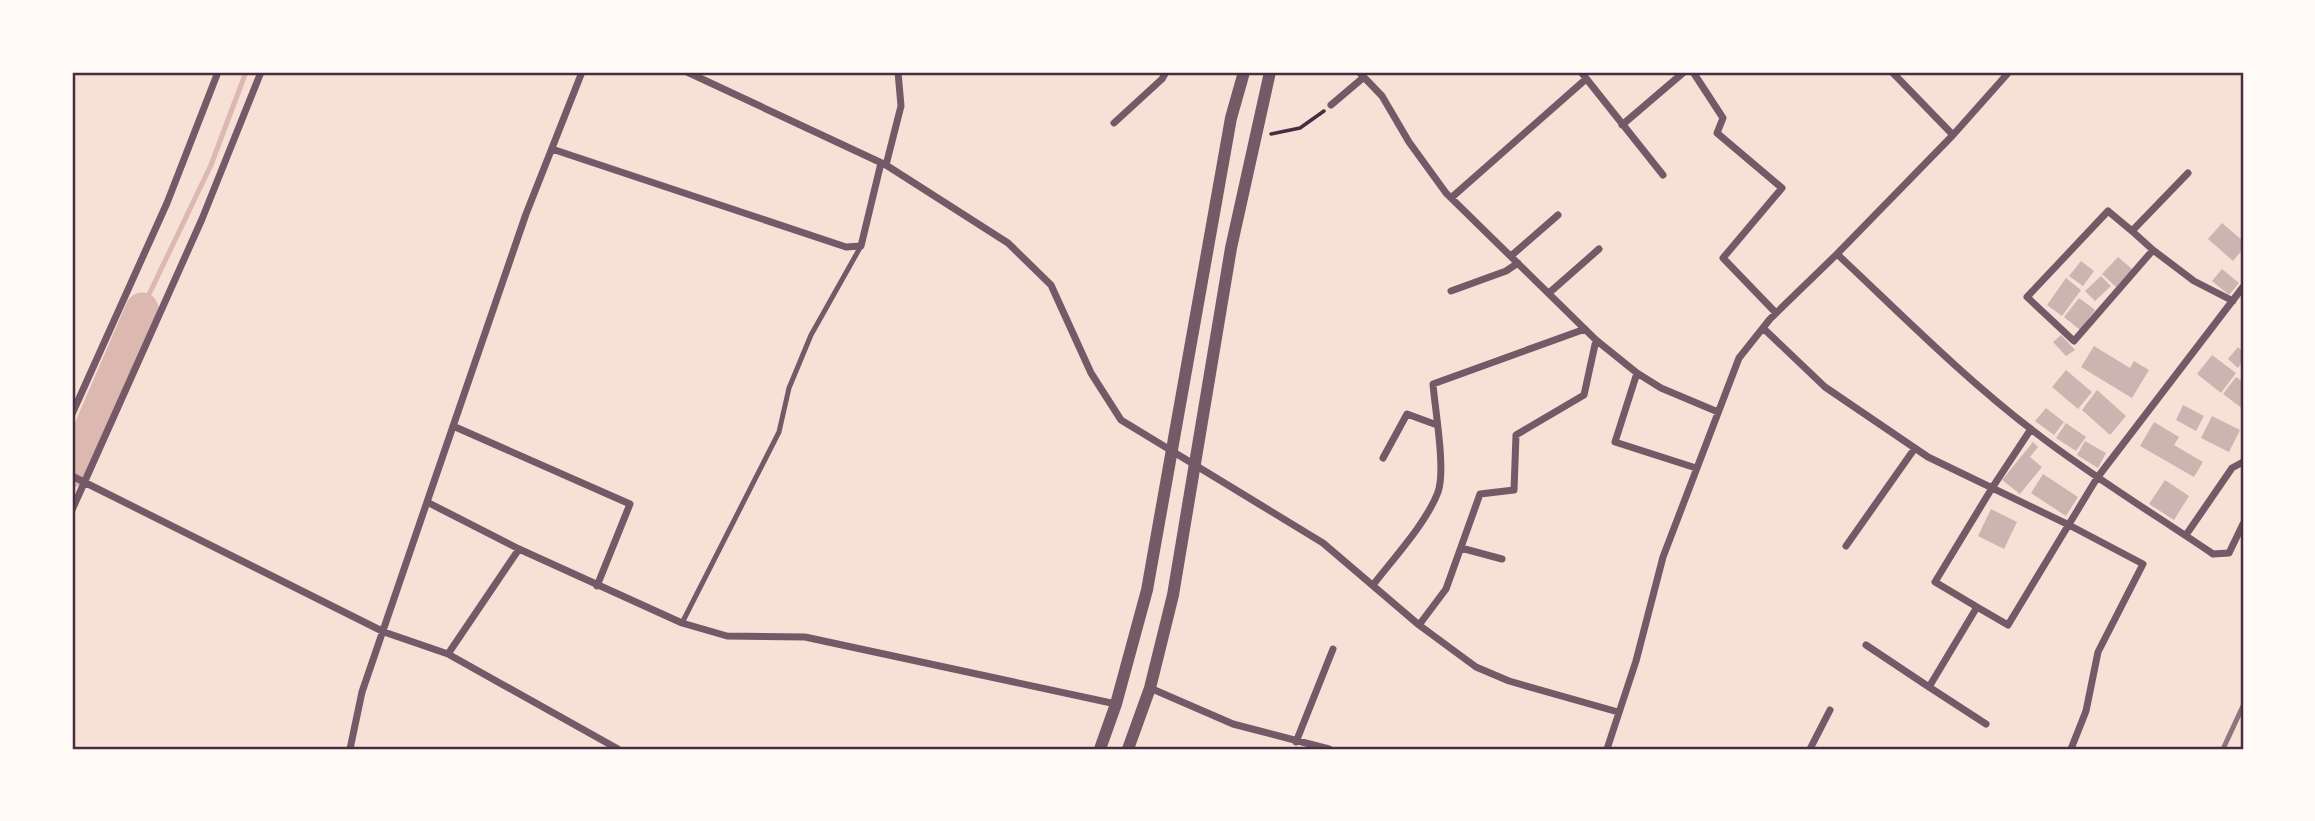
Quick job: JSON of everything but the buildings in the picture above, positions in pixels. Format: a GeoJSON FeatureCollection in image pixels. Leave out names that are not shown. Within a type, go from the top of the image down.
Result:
{"type":"FeatureCollection","features":[{"type":"Feature","properties":{"kind":"street"},"geometry":{"type":"LineString","coordinates":[[72,414],[167,203],[218,72]]}},
{"type":"Feature","properties":{"kind":"street"},"geometry":{"type":"LineString","coordinates":[[72,510],[202,219],[261,72]]}},
{"type":"Feature","properties":{"kind":"street"},"geometry":{"type":"LineString","coordinates":[[350,749],[362,692],[453,426],[526,215],[582,72]]}},
{"type":"Feature","properties":{"kind":"street"},"geometry":{"type":"LineString","coordinates":[[687,72],[884,164],[1008,243],[1051,285],[1091,373],[1121,420],[1323,543],[1419,625],[1476,667],[1509,681],[1618,712]]}},
{"type":"Feature","properties":{"kind":"street"},"geometry":{"type":"LineString","coordinates":[[552,149],[846,247],[861,246],[901,106],[898,72]]}},
{"type":"Feature","properties":{"kind":"street"},"geometry":{"type":"LineString","coordinates":[[1114,123],[1162,79],[1166,72]]}},
{"type":"Feature","properties":{"kind":"street"},"geometry":{"type":"LineString","coordinates":[[1100,749],[1116,704],[1147,590],[1231,118],[1244,72]]}},
{"type":"Feature","properties":{"kind":"street"},"geometry":{"type":"LineString","coordinates":[[1128,749],[1150,688],[1173,595],[1231,248],[1270,72]]}},
{"type":"Feature","properties":{"kind":"street"},"geometry":{"type":"LineString","coordinates":[[1622,125],[1684,72]]}},
{"type":"Feature","properties":{"kind":"street"},"geometry":{"type":"LineString","coordinates":[[1693,72],[1723,118],[1717,133],[1782,188],[1723,258],[1776,313]]}},
{"type":"Feature","properties":{"kind":"street"},"geometry":{"type":"LineString","coordinates":[[1892,72],[1953,135]]}},
{"type":"Feature","properties":{"kind":"street"},"geometry":{"type":"LineString","coordinates":[[1607,749],[1636,660],[1663,557],[1739,358],[1776,313],[1838,254],[1953,135],[2009,72]]}},
{"type":"Feature","properties":{"kind":"street"},"geometry":{"type":"LineString","coordinates":[[1331,105],[1361,74],[1382,96],[1409,142],[1451,198],[1596,340],[1637,373],[1676,396],[1718,412]]}},
{"type":"Feature","properties":{"kind":"street"},"geometry":{"type":"LineString","coordinates":[[1451,198],[1583,75],[1662,175]]}},
{"type":"Feature","properties":{"kind":"street"},"geometry":{"type":"LineString","coordinates":[[2132,231],[2188,173]]}},
{"type":"Feature","properties":{"kind":"street"},"geometry":{"type":"LineString","coordinates":[[2153,250],[2074,341],[2027,297],[2108,211],[2194,281],[2233,301]]}},
{"type":"Feature","properties":{"kind":"street"},"geometry":{"type":"LineString","coordinates":[[1511,256],[1558,215]]}},
{"type":"Feature","properties":{"kind":"street"},"geometry":{"type":"LineString","coordinates":[[1549,293],[1599,249]]}},
{"type":"Feature","properties":{"kind":"street"},"geometry":{"type":"LineString","coordinates":[[1838,254],[1979,387],[2097,478],[2213,554],[2229,554],[2243,524]]}},
{"type":"Feature","properties":{"kind":"street"},"geometry":{"type":"LineString","coordinates":[[1451,291],[1506,271],[1518,263]]}},
{"type":"Feature","properties":{"kind":"street"},"geometry":{"type":"LineString","coordinates":[[2031,429],[1935,582],[2008,625],[2097,478],[2243,287]]}},
{"type":"Feature","properties":{"kind":"street"},"geometry":{"type":"LineString","coordinates":[[1763,328],[1825,387],[1928,457],[2143,564],[2098,652],[2086,711],[2071,749]]}},
{"type":"Feature","properties":{"kind":"street"},"geometry":{"type":"LineString","coordinates":[[1373,585],[1414,531],[1439,491],[1441,467],[1433,384],[1585,329]]}},
{"type":"Feature","properties":{"kind":"street"},"geometry":{"type":"LineString","coordinates":[[1419,625],[1446,589],[1480,494],[1514,490],[1516,435],[1584,395],[1596,340]]}},
{"type":"Feature","properties":{"kind":"street"},"geometry":{"type":"LineString","coordinates":[[1637,373],[1615,442],[1696,468]]}},
{"type":"Feature","properties":{"kind":"street"},"geometry":{"type":"LineString","coordinates":[[1382,458],[1407,414],[1437,425]]}},
{"type":"Feature","properties":{"kind":"street"},"geometry":{"type":"LineString","coordinates":[[453,426],[630,504],[597,586]]}},
{"type":"Feature","properties":{"kind":"street"},"geometry":{"type":"LineString","coordinates":[[1846,546],[1915,448]]}},
{"type":"Feature","properties":{"kind":"street"},"geometry":{"type":"LineString","coordinates":[[2186,536],[2232,468],[2243,462]]}},
{"type":"Feature","properties":{"kind":"street"},"geometry":{"type":"LineString","coordinates":[[72,476],[384,632],[448,654],[618,749]]}},
{"type":"Feature","properties":{"kind":"street"},"geometry":{"type":"LineString","coordinates":[[427,502],[519,550],[682,623],[727,636],[805,637],[1116,704]]}},
{"type":"Feature","properties":{"kind":"street"},"geometry":{"type":"LineString","coordinates":[[1461,548],[1502,559]]}},
{"type":"Feature","properties":{"kind":"street"},"geometry":{"type":"LineString","coordinates":[[448,654],[519,550]]}},
{"type":"Feature","properties":{"kind":"street"},"geometry":{"type":"LineString","coordinates":[[1929,687],[1977,607]]}},
{"type":"Feature","properties":{"kind":"street"},"geometry":{"type":"LineString","coordinates":[[1866,645],[1986,724]]}},
{"type":"Feature","properties":{"kind":"street"},"geometry":{"type":"LineString","coordinates":[[1296,742],[1333,649]]}},
{"type":"Feature","properties":{"kind":"street"},"geometry":{"type":"LineString","coordinates":[[1150,688],[1233,724],[1329,749]]}},
{"type":"Feature","properties":{"kind":"street"},"geometry":{"type":"LineString","coordinates":[[1810,749],[1830,710]]}},
{"type":"Feature","properties":{"kind":"lane"},"geometry":{"type":"LineString","coordinates":[[682,623],[779,432],[789,388],[811,335],[861,246]]}},
{"type":"Feature","properties":{"kind":"path"},"geometry":{"type":"LineString","coordinates":[[1255,132],[1267,135],[1300,128],[1331,105]]}},
{"type":"Feature","properties":{"kind":"waterway"},"geometry":{"type":"LineString","coordinates":[[142,309],[211,165],[246,72]]}},
{"type":"Feature","properties":{"kind":"waterway"},"geometry":{"type":"LineString","coordinates":[[72,471],[142,309]]}},
{"type":"Feature","properties":{"kind":"railway"},"geometry":{"type":"LineString","coordinates":[[2223,749],[2243,706]]}}]}
